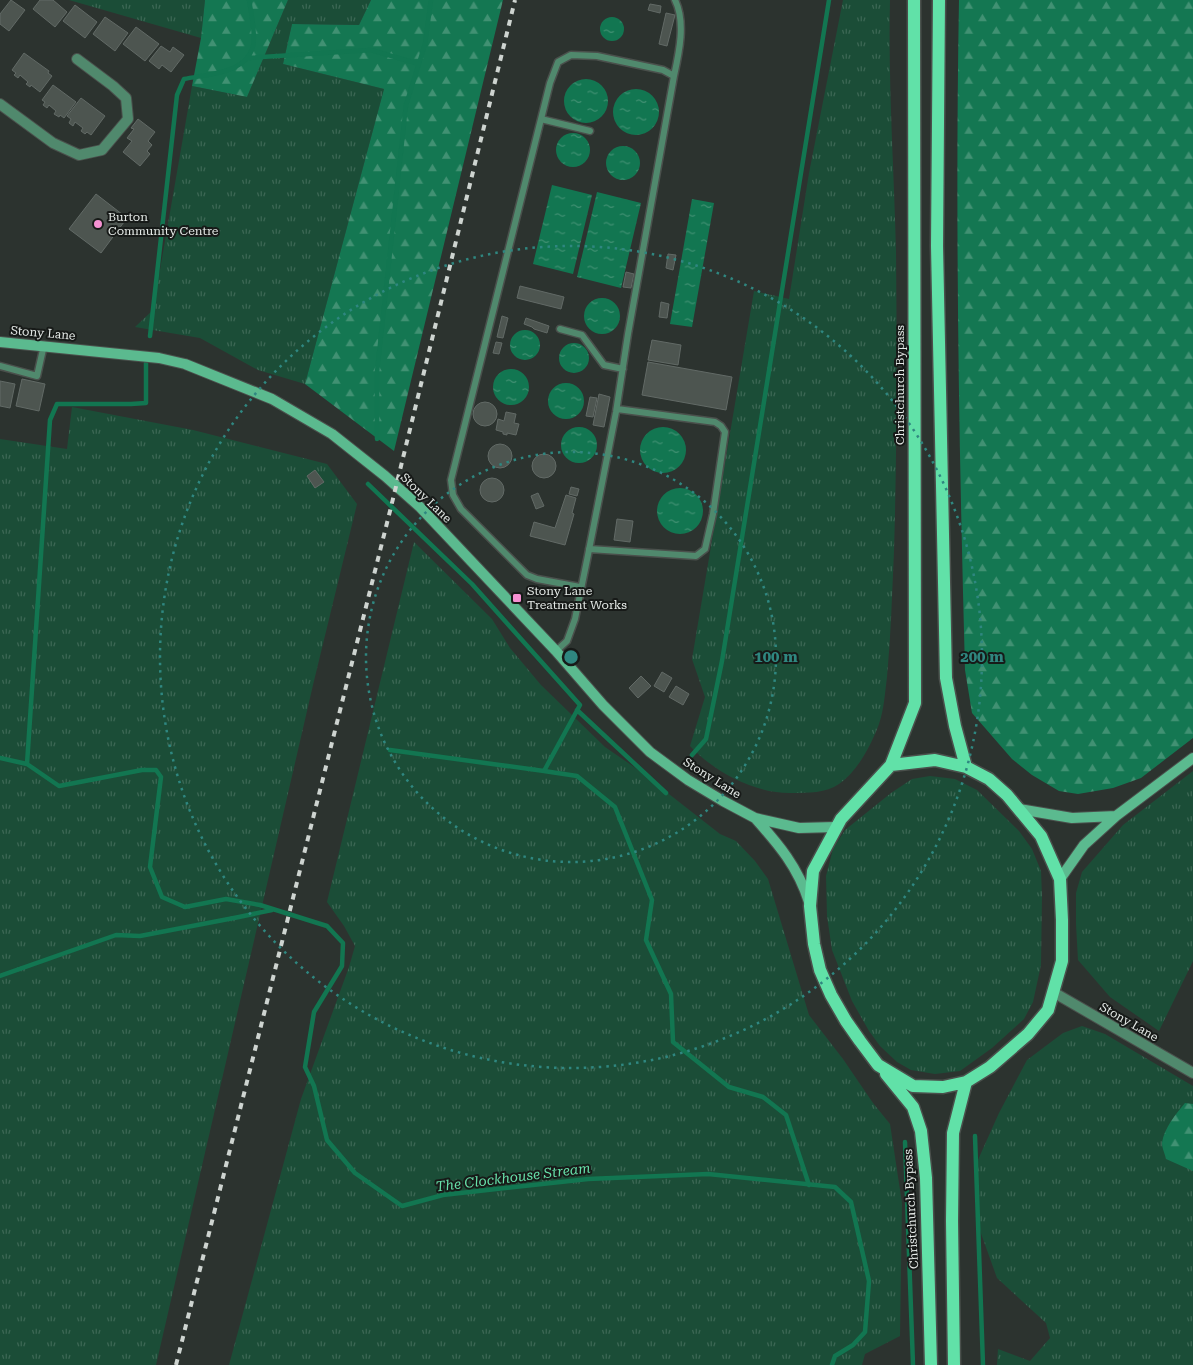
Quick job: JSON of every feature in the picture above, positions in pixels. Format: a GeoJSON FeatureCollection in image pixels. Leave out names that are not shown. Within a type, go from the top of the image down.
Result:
{"type":"FeatureCollection","features":[{"type":"Feature","properties":{"kind":"main road","name":"Christchurch Bypass"},"geometry":{"type":"LineString","coordinates":[[914,0],[914,703],[891,765],[859,798],[836,827],[813,872],[810,906],[814,944],[820,970],[831,995],[846,1021],[878,1065],[913,1107],[921,1131],[926,1178],[931,1365]]}},
{"type":"Feature","properties":{"kind":"main road"},"geometry":{"type":"LineString","coordinates":[[939,0],[937,246],[946,678],[955,726],[966,766]]}},
{"type":"Feature","properties":{"kind":"main road","name":"Stony Lane"},"geometry":{"type":"LineString","coordinates":[[0,342],[159,358],[185,364],[272,398],[332,434],[385,476],[420,507],[556,651],[603,705],[650,752],[688,780],[755,818],[799,828],[836,827]]}},
{"type":"Feature","properties":{"kind":"main road"},"geometry":{"type":"LineString","coordinates":[[1060,879],[1084,845],[1116,816],[1193,758]]}},
{"type":"Feature","properties":{"kind":"main road"},"geometry":{"type":"LineString","coordinates":[[878,1065],[913,1086],[943,1087],[966,1082],[990,1067],[1028,1034],[1048,1010],[1062,961],[1060,879],[1041,836],[1019,809],[989,779],[966,766],[935,760],[891,765]]}},
{"type":"Feature","properties":{"kind":"main road"},"geometry":{"type":"LineString","coordinates":[[1019,809],[1072,818],[1116,816]]}},
{"type":"Feature","properties":{"kind":"main road","name":"Stony Lane"},"geometry":{"type":"LineString","coordinates":[[755,818],[780,847],[802,882],[810,906]]}},
{"type":"Feature","properties":{"kind":"main road"},"geometry":{"type":"LineString","coordinates":[[954,1365],[953,1133],[966,1082]]}},
{"type":"Feature","properties":{"kind":"street"},"geometry":{"type":"LineString","coordinates":[[0,104],[53,143],[80,155],[102,150],[128,119],[126,98],[76,59]]}},
{"type":"Feature","properties":{"kind":"street","name":"Stony Lane"},"geometry":{"type":"LineString","coordinates":[[1053,992],[1193,1073]]}},
{"type":"Feature","properties":{"kind":"lane"},"geometry":{"type":"LineString","coordinates":[[556,651],[567,641],[572,626],[617,409],[680,48],[680,10],[675,0]]}},
{"type":"Feature","properties":{"kind":"lane"},"geometry":{"type":"LineString","coordinates":[[580,587],[537,579],[527,575],[461,509],[453,494],[452,480],[550,83],[558,62],[571,55],[597,56],[663,70],[674,76]]}},
{"type":"Feature","properties":{"kind":"lane"},"geometry":{"type":"LineString","coordinates":[[541,119],[590,132]]}},
{"type":"Feature","properties":{"kind":"lane"},"geometry":{"type":"LineString","coordinates":[[560,328],[582,335],[604,364],[623,369]]}},
{"type":"Feature","properties":{"kind":"lane"},"geometry":{"type":"LineString","coordinates":[[0,366],[37,376],[44,345]]}},
{"type":"Feature","properties":{"kind":"lane"},"geometry":{"type":"LineString","coordinates":[[589,549],[696,556],[705,549],[712,514],[725,432],[721,426],[715,422],[617,409]]}},
{"type":"Feature","properties":{"kind":"green space"},"geometry":{"type":"Polygon","coordinates":[[[69,0],[205,0],[201,38],[69,0]]]}},
{"type":"Feature","properties":{"kind":"green space"},"geometry":{"type":"Polygon","coordinates":[[[205,0],[288,0],[247,97],[192,86],[201,38],[205,0]]]}},
{"type":"Feature","properties":{"kind":"green space"},"geometry":{"type":"Polygon","coordinates":[[[288,0],[371,0],[359,25],[292,24],[283,64],[384,89],[305,384],[258,370],[200,338],[135,327],[153,310],[192,86],[247,97],[288,0]]]}},
{"type":"Feature","properties":{"kind":"green space"},"geometry":{"type":"Polygon","coordinates":[[[371,0],[503,0],[394,451],[305,384],[384,89],[283,64],[292,24],[359,25],[371,0]]]}},
{"type":"Feature","properties":{"kind":"green space"},"geometry":{"type":"Polygon","coordinates":[[[843,0],[890,0],[890,94],[896,251],[897,364],[894,551],[888,661],[884,701],[879,724],[868,749],[858,765],[846,779],[834,787],[823,791],[804,793],[778,792],[764,790],[736,780],[700,756],[690,746],[705,697],[692,659],[754,291],[789,299],[809,173],[843,0]]]}},
{"type":"Feature","properties":{"kind":"green space"},"geometry":{"type":"Polygon","coordinates":[[[959,0],[1193,0],[1193,738],[1141,778],[1113,788],[1078,794],[1059,791],[1032,775],[1012,759],[972,713],[965,670],[959,418],[957,167],[959,0]]]}},
{"type":"Feature","properties":{"kind":"green space"},"geometry":{"type":"Polygon","coordinates":[[[72,407],[193,430],[327,464],[357,504],[313,685],[156,1365],[0,1365],[0,439],[67,449],[72,407]]]}},
{"type":"Feature","properties":{"kind":"green space"},"geometry":{"type":"Polygon","coordinates":[[[414,542],[492,619],[510,648],[541,685],[605,747],[637,769],[720,834],[736,841],[755,861],[768,879],[809,1015],[890,1124],[902,1203],[900,1336],[865,1354],[862,1365],[229,1365],[301,1099],[355,946],[327,902],[414,542]]]}},
{"type":"Feature","properties":{"kind":"green space"},"geometry":{"type":"Polygon","coordinates":[[[1193,771],[1193,961],[1159,1031],[1110,997],[1078,960],[1076,893],[1082,872],[1123,825],[1193,771]]]}},
{"type":"Feature","properties":{"kind":"green space"},"geometry":{"type":"Polygon","coordinates":[[[930,776],[955,779],[977,790],[1019,831],[1032,849],[1041,871],[1042,896],[1041,965],[1033,1002],[1024,1019],[992,1048],[960,1071],[935,1074],[911,1070],[897,1062],[880,1046],[852,1001],[832,950],[827,916],[826,876],[833,849],[845,830],[891,793],[912,779],[930,776]]]}},
{"type":"Feature","properties":{"kind":"green space"},"geometry":{"type":"Polygon","coordinates":[[[1082,1026],[1105,1034],[1193,1086],[1193,1365],[997,1365],[998,1349],[1030,1361],[1050,1338],[1046,1323],[997,1278],[978,1225],[977,1162],[999,1113],[1027,1060],[1063,1033],[1082,1026]]]}},
{"type":"Feature","properties":{"kind":"green space"},"geometry":{"type":"Polygon","coordinates":[[[1185,1103],[1193,1104],[1193,1171],[1166,1159],[1162,1145],[1163,1137],[1168,1127],[1185,1103]]]}},
{"type":"Feature","properties":{"kind":"water"},"geometry":{"type":"Polygon","coordinates":[[[612,17],[621,20],[624,29],[621,38],[612,41],[603,38],[600,29],[603,20],[612,17]]]}},
{"type":"Feature","properties":{"kind":"water"},"geometry":{"type":"Polygon","coordinates":[[[590,79],[602,85],[607,92],[607,110],[602,117],[595,122],[582,123],[574,120],[567,113],[564,97],[567,89],[574,82],[590,79]]]}},
{"type":"Feature","properties":{"kind":"water"},"geometry":{"type":"Polygon","coordinates":[[[636,89],[649,93],[655,99],[659,112],[655,125],[649,131],[636,135],[623,131],[617,125],[613,112],[617,99],[623,93],[636,89]]]}},
{"type":"Feature","properties":{"kind":"water"},"geometry":{"type":"Polygon","coordinates":[[[573,133],[580,134],[585,138],[589,143],[589,157],[585,162],[580,166],[573,167],[566,166],[561,162],[557,157],[556,150],[557,143],[561,138],[566,134],[573,133]]]}},
{"type":"Feature","properties":{"kind":"water"},"geometry":{"type":"Polygon","coordinates":[[[623,146],[635,151],[640,163],[635,175],[623,180],[611,175],[606,163],[611,151],[623,146]]]}},
{"type":"Feature","properties":{"kind":"water"},"geometry":{"type":"Polygon","coordinates":[[[552,185],[592,195],[573,274],[533,264],[552,185]]]}},
{"type":"Feature","properties":{"kind":"water"},"geometry":{"type":"Polygon","coordinates":[[[597,192],[641,203],[621,288],[577,277],[597,192]]]}},
{"type":"Feature","properties":{"kind":"water"},"geometry":{"type":"Polygon","coordinates":[[[692,199],[714,203],[692,327],[670,324],[692,199]]]}},
{"type":"Feature","properties":{"kind":"water"},"geometry":{"type":"Polygon","coordinates":[[[602,298],[609,299],[615,303],[619,309],[619,323],[615,329],[609,333],[602,334],[595,333],[589,329],[585,323],[584,316],[585,309],[589,303],[595,299],[602,298]]]}},
{"type":"Feature","properties":{"kind":"water"},"geometry":{"type":"Polygon","coordinates":[[[525,330],[536,334],[540,345],[536,356],[525,360],[514,356],[510,345],[514,334],[525,330]]]}},
{"type":"Feature","properties":{"kind":"water"},"geometry":{"type":"Polygon","coordinates":[[[574,343],[585,347],[589,358],[585,369],[574,373],[563,369],[559,358],[563,347],[574,343]]]}},
{"type":"Feature","properties":{"kind":"water"},"geometry":{"type":"Polygon","coordinates":[[[511,369],[518,370],[524,374],[528,380],[528,394],[524,400],[518,404],[511,405],[504,404],[498,400],[494,394],[493,387],[494,380],[498,374],[504,370],[511,369]]]}},
{"type":"Feature","properties":{"kind":"water"},"geometry":{"type":"Polygon","coordinates":[[[566,383],[573,384],[579,388],[583,394],[583,408],[579,414],[573,418],[566,419],[559,418],[553,414],[549,408],[548,401],[549,394],[553,388],[559,384],[566,383]]]}},
{"type":"Feature","properties":{"kind":"water"},"geometry":{"type":"Polygon","coordinates":[[[579,427],[586,428],[592,432],[596,438],[596,452],[592,458],[586,462],[579,463],[572,462],[566,458],[562,452],[561,445],[562,438],[566,432],[572,428],[579,427]]]}},
{"type":"Feature","properties":{"kind":"water"},"geometry":{"type":"Polygon","coordinates":[[[663,427],[676,431],[682,437],[686,450],[682,463],[676,469],[663,473],[650,469],[644,463],[640,450],[644,437],[650,431],[663,427]]]}},
{"type":"Feature","properties":{"kind":"water"},"geometry":{"type":"Polygon","coordinates":[[[680,488],[693,492],[699,498],[703,511],[699,524],[693,530],[680,534],[667,530],[661,524],[657,511],[661,498],[667,492],[680,488]]]}},
{"type":"Feature","properties":{"kind":"building"},"geometry":{"type":"Polygon","coordinates":[[[11,0],[25,10],[9,31],[0,24],[0,14],[11,0]]]}},
{"type":"Feature","properties":{"kind":"building"},"geometry":{"type":"Polygon","coordinates":[[[40,0],[53,0],[67,12],[55,27],[33,9],[40,0]]]}},
{"type":"Feature","properties":{"kind":"building"},"geometry":{"type":"Polygon","coordinates":[[[650,4],[661,6],[660,13],[648,10],[650,4]]]}},
{"type":"Feature","properties":{"kind":"building"},"geometry":{"type":"Polygon","coordinates":[[[75,5],[97,22],[85,38],[63,21],[75,5]]]}},
{"type":"Feature","properties":{"kind":"building"},"geometry":{"type":"Polygon","coordinates":[[[666,13],[675,15],[667,46],[659,44],[666,13]]]}},
{"type":"Feature","properties":{"kind":"building"},"geometry":{"type":"Polygon","coordinates":[[[105,17],[128,33],[115,51],[93,34],[105,17]]]}},
{"type":"Feature","properties":{"kind":"building"},"geometry":{"type":"Polygon","coordinates":[[[136,27],[159,44],[145,61],[123,44],[136,27]]]}},
{"type":"Feature","properties":{"kind":"building"},"geometry":{"type":"Polygon","coordinates":[[[161,46],[170,52],[173,47],[184,55],[171,72],[162,65],[159,69],[149,61],[161,46]]]}},
{"type":"Feature","properties":{"kind":"building"},"geometry":{"type":"Polygon","coordinates":[[[24,53],[49,71],[48,73],[52,76],[40,92],[31,85],[30,87],[26,84],[28,82],[20,75],[18,78],[14,75],[16,73],[12,70],[24,53]]]}},
{"type":"Feature","properties":{"kind":"building"},"geometry":{"type":"Polygon","coordinates":[[[53,85],[76,102],[64,118],[54,114],[56,111],[49,105],[47,108],[43,105],[45,102],[42,100],[53,85]]]}},
{"type":"Feature","properties":{"kind":"building"},"geometry":{"type":"Polygon","coordinates":[[[81,98],[105,116],[91,135],[81,131],[83,128],[75,122],[73,126],[69,123],[71,119],[67,116],[81,98]]]}},
{"type":"Feature","properties":{"kind":"building"},"geometry":{"type":"Polygon","coordinates":[[[138,119],[155,132],[148,141],[152,145],[147,151],[150,154],[140,166],[123,152],[132,141],[127,138],[134,129],[131,128],[138,119]]]}},
{"type":"Feature","properties":{"kind":"building","name":"Burton Community Centre"},"geometry":{"type":"Polygon","coordinates":[[[96,194],[127,218],[101,253],[69,229],[96,194]]]}},
{"type":"Feature","properties":{"kind":"building"},"geometry":{"type":"Polygon","coordinates":[[[668,254],[676,255],[673,270],[666,268],[668,254]]]}},
{"type":"Feature","properties":{"kind":"building"},"geometry":{"type":"Polygon","coordinates":[[[626,272],[634,274],[631,288],[623,287],[626,272]]]}},
{"type":"Feature","properties":{"kind":"building"},"geometry":{"type":"Polygon","coordinates":[[[520,286],[564,297],[561,309],[517,298],[520,286]]]}},
{"type":"Feature","properties":{"kind":"building"},"geometry":{"type":"Polygon","coordinates":[[[661,302],[669,304],[667,318],[659,317],[661,302]]]}},
{"type":"Feature","properties":{"kind":"building"},"geometry":{"type":"Polygon","coordinates":[[[502,316],[508,318],[503,338],[497,337],[502,316]]]}},
{"type":"Feature","properties":{"kind":"building"},"geometry":{"type":"Polygon","coordinates":[[[526,318],[549,326],[547,333],[524,324],[526,318]]]}},
{"type":"Feature","properties":{"kind":"building"},"geometry":{"type":"Polygon","coordinates":[[[652,340],[681,345],[678,365],[648,360],[652,340]]]}},
{"type":"Feature","properties":{"kind":"building"},"geometry":{"type":"Polygon","coordinates":[[[496,342],[502,343],[499,354],[493,353],[496,342]]]}},
{"type":"Feature","properties":{"kind":"building"},"geometry":{"type":"Polygon","coordinates":[[[648,362],[732,377],[726,410],[642,395],[648,362]]]}},
{"type":"Feature","properties":{"kind":"building"},"geometry":{"type":"Polygon","coordinates":[[[22,379],[45,384],[39,411],[16,406],[22,379]]]}},
{"type":"Feature","properties":{"kind":"building"},"geometry":{"type":"Polygon","coordinates":[[[0,381],[15,384],[10,408],[0,406],[0,381]]]}},
{"type":"Feature","properties":{"kind":"building"},"geometry":{"type":"Polygon","coordinates":[[[599,394],[610,397],[604,427],[593,425],[599,394]]]}},
{"type":"Feature","properties":{"kind":"building"},"geometry":{"type":"Polygon","coordinates":[[[590,397],[597,398],[593,417],[586,416],[590,397]]]}},
{"type":"Feature","properties":{"kind":"building"},"geometry":{"type":"Polygon","coordinates":[[[485,402],[494,405],[497,414],[494,423],[485,426],[476,423],[473,414],[476,405],[485,402]]]}},
{"type":"Feature","properties":{"kind":"building"},"geometry":{"type":"Polygon","coordinates":[[[506,412],[516,414],[514,423],[519,424],[516,435],[503,434],[503,432],[496,430],[498,419],[504,421],[506,412]]]}},
{"type":"Feature","properties":{"kind":"building"},"geometry":{"type":"Polygon","coordinates":[[[500,444],[509,447],[512,456],[509,465],[500,468],[491,465],[488,456],[491,447],[500,444]]]}},
{"type":"Feature","properties":{"kind":"building"},"geometry":{"type":"Polygon","coordinates":[[[544,454],[553,457],[556,466],[553,475],[544,478],[535,475],[532,466],[535,457],[544,454]]]}},
{"type":"Feature","properties":{"kind":"building"},"geometry":{"type":"Polygon","coordinates":[[[315,470],[324,482],[315,488],[307,476],[315,470]]]}},
{"type":"Feature","properties":{"kind":"building"},"geometry":{"type":"Polygon","coordinates":[[[492,478],[501,481],[504,490],[501,499],[492,502],[483,499],[480,490],[483,481],[492,478]]]}},
{"type":"Feature","properties":{"kind":"building"},"geometry":{"type":"Polygon","coordinates":[[[571,487],[579,489],[577,496],[569,494],[571,487]]]}},
{"type":"Feature","properties":{"kind":"building"},"geometry":{"type":"Polygon","coordinates":[[[538,493],[544,506],[536,509],[531,496],[538,493]]]}},
{"type":"Feature","properties":{"kind":"building"},"geometry":{"type":"Polygon","coordinates":[[[566,495],[576,498],[572,513],[574,514],[565,545],[530,536],[534,522],[555,528],[566,495]]]}},
{"type":"Feature","properties":{"kind":"building"},"geometry":{"type":"Polygon","coordinates":[[[617,519],[633,521],[630,542],[614,540],[617,519]]]}},
{"type":"Feature","properties":{"kind":"building"},"geometry":{"type":"Polygon","coordinates":[[[662,672],[672,678],[664,692],[654,686],[662,672]]]}},
{"type":"Feature","properties":{"kind":"building"},"geometry":{"type":"Polygon","coordinates":[[[641,676],[651,686],[638,698],[629,688],[641,676]]]}},
{"type":"Feature","properties":{"kind":"building"},"geometry":{"type":"Polygon","coordinates":[[[676,686],[689,694],[683,705],[669,697],[676,686]]]}},
{"type":"Feature","properties":{"kind":"waterway"},"geometry":{"type":"LineString","coordinates":[[150,336],[177,95],[184,79],[225,71],[243,62],[249,55],[253,46],[254,36],[249,0]]}},
{"type":"Feature","properties":{"kind":"waterway"},"geometry":{"type":"LineString","coordinates":[[377,439],[377,372],[406,105],[425,44],[431,0]]}},
{"type":"Feature","properties":{"kind":"waterway"},"geometry":{"type":"LineString","coordinates":[[692,755],[706,739],[722,661],[829,0]]}},
{"type":"Feature","properties":{"kind":"waterway"},"geometry":{"type":"LineString","coordinates":[[248,58],[371,50],[419,64]]}},
{"type":"Feature","properties":{"kind":"waterway"},"geometry":{"type":"LineString","coordinates":[[27,764],[50,420],[57,404],[146,403],[146,363]]}},
{"type":"Feature","properties":{"kind":"waterway"},"geometry":{"type":"LineString","coordinates":[[368,484],[472,584],[580,705],[544,771],[577,776],[615,807],[652,900],[646,940],[671,994],[673,1042],[729,1087],[763,1097],[786,1115],[809,1185]]}},
{"type":"Feature","properties":{"kind":"waterway"},"geometry":{"type":"LineString","coordinates":[[577,710],[666,793]]}},
{"type":"Feature","properties":{"kind":"waterway"},"geometry":{"type":"LineString","coordinates":[[390,750],[544,771]]}},
{"type":"Feature","properties":{"kind":"waterway","name":"The Clockhouse Stream"},"geometry":{"type":"LineString","coordinates":[[0,758],[27,764],[59,786],[142,770],[156,770],[161,777],[150,867],[162,897],[185,907],[226,899],[260,905],[327,926],[343,943],[342,966],[314,1012],[305,1067],[314,1086],[327,1140],[355,1173],[402,1206],[443,1195],[588,1179],[708,1174],[835,1187],[851,1202],[869,1281],[865,1332],[853,1345],[835,1356],[832,1365]]}},
{"type":"Feature","properties":{"kind":"waterway"},"geometry":{"type":"LineString","coordinates":[[0,976],[116,935],[140,936],[272,910]]}},
{"type":"Feature","properties":{"kind":"waterway"},"geometry":{"type":"LineString","coordinates":[[975,1136],[983,1365]]}},
{"type":"Feature","properties":{"kind":"waterway"},"geometry":{"type":"LineString","coordinates":[[905,1142],[913,1365]]}},
{"type":"Feature","properties":{"kind":"railway"},"geometry":{"type":"LineString","coordinates":[[176,1365],[390,511],[515,0]]}},
{"type":"Feature","properties":{"kind":"place","name":"Burton Community Centre"},"geometry":{"type":"Point","coordinates":[98,224]}},
{"type":"Feature","properties":{"kind":"place","name":"Stony Lane Treatment Works"},"geometry":{"type":"Point","coordinates":[517,598]}}]}
